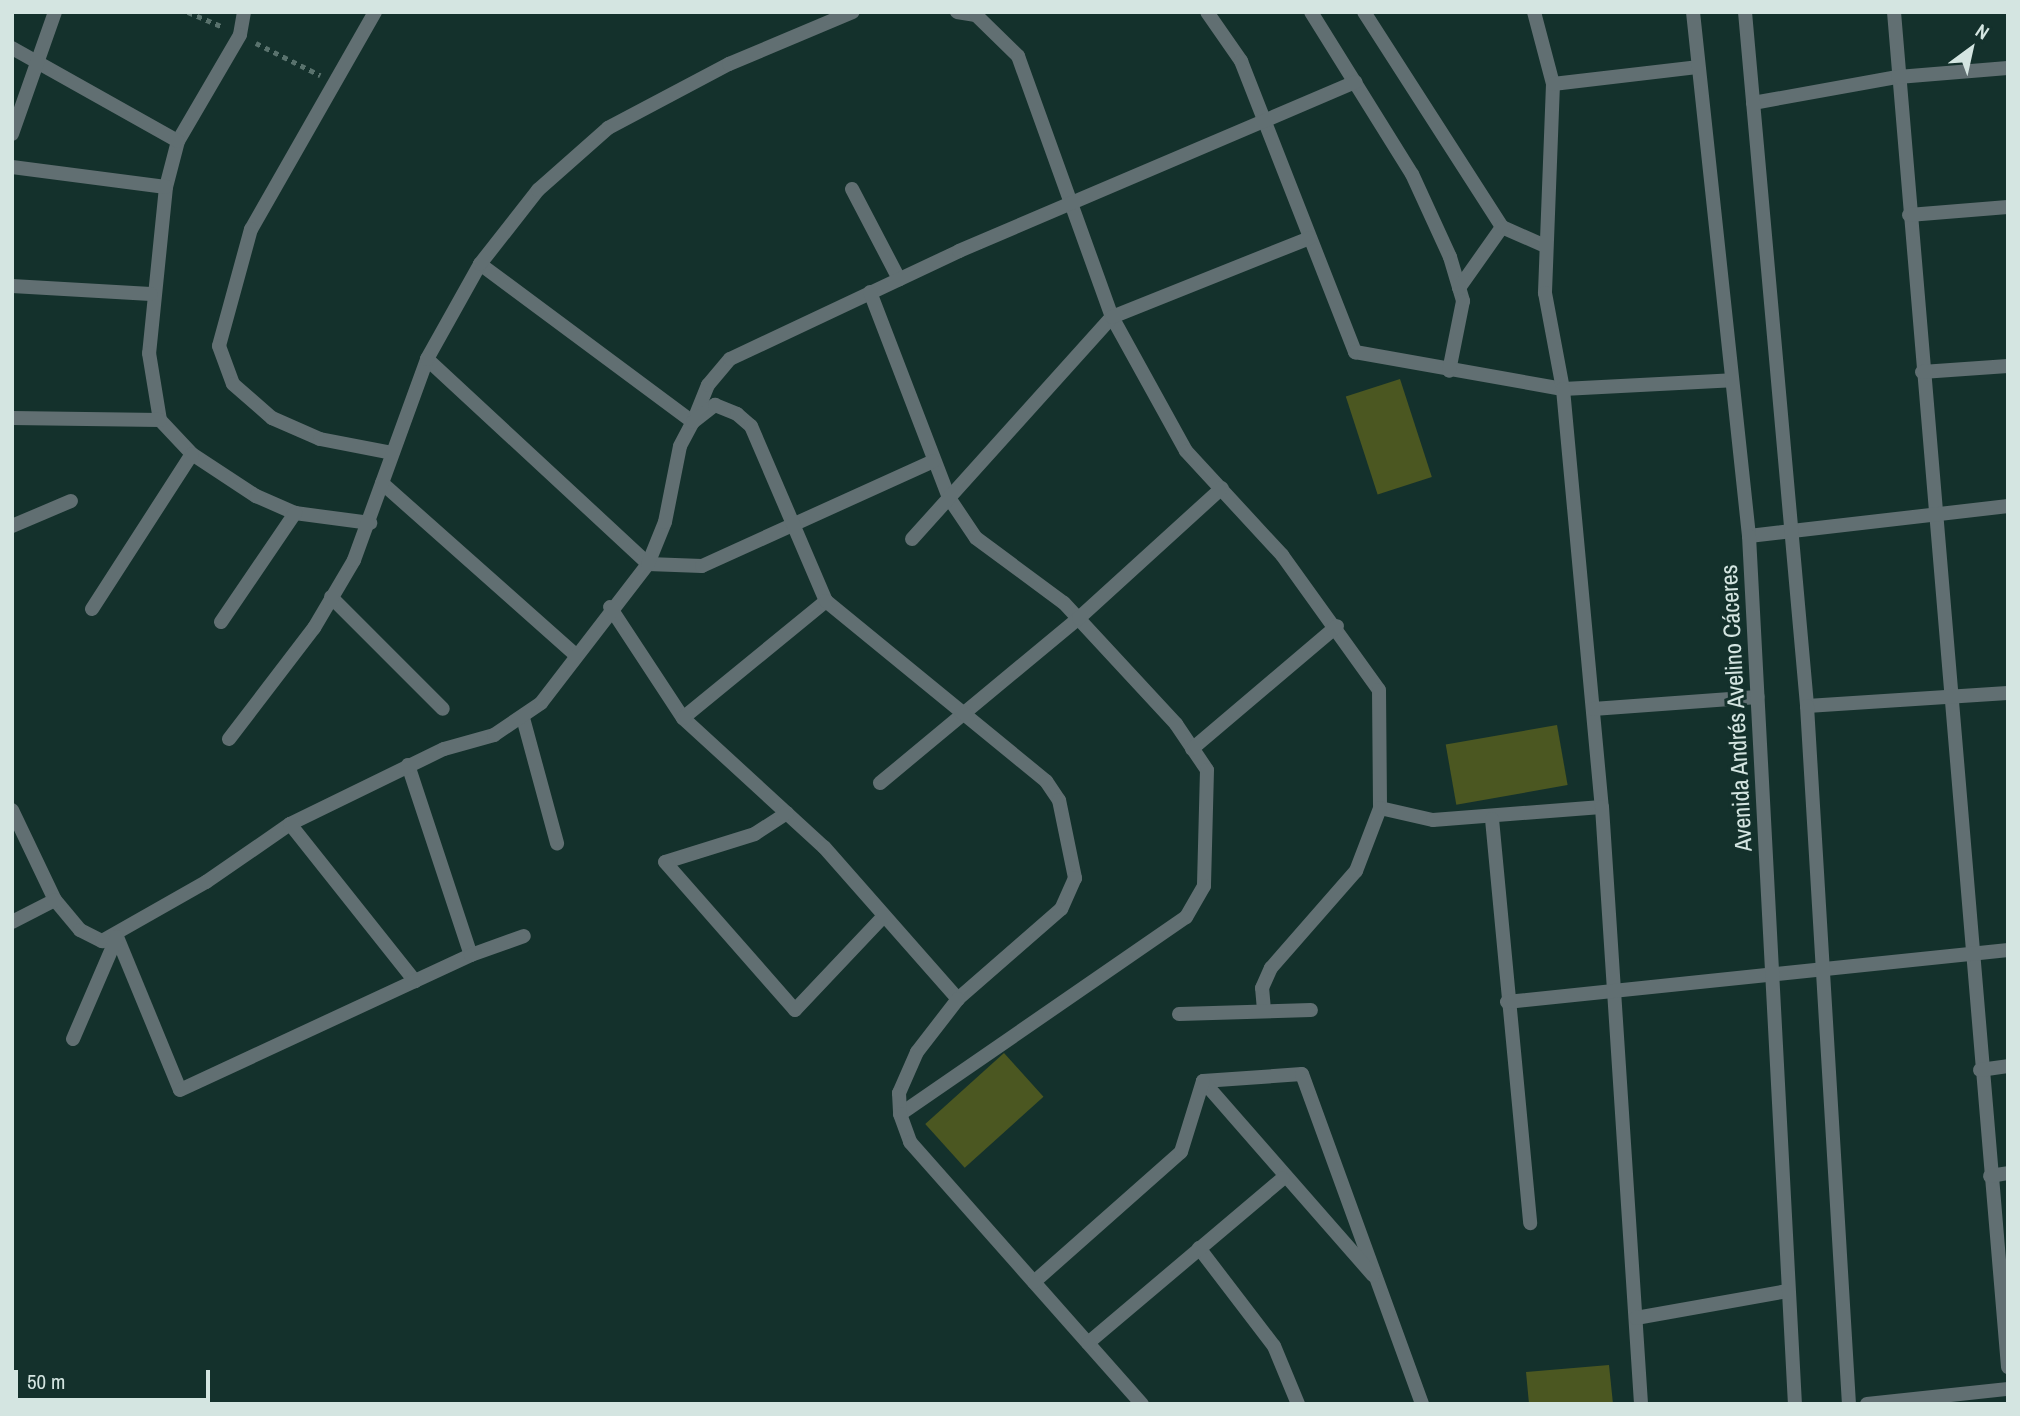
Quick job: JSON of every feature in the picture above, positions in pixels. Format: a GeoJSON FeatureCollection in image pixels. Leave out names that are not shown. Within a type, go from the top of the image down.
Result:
{"type":"FeatureCollection","features":[{"type":"Feature","properties":{"kind":"street"},"geometry":{"type":"LineString","coordinates":[[12,134],[35,59],[55,12]]}},
{"type":"Feature","properties":{"kind":"street"},"geometry":{"type":"LineString","coordinates":[[244,12],[240,35],[178,141],[166,187],[151,294],[149,354],[160,420],[192,454],[295,513],[370,523]]}},
{"type":"Feature","properties":{"kind":"street"},"geometry":{"type":"LineString","coordinates":[[376,12],[251,229],[219,346],[233,384],[272,418],[320,439],[392,453]]}},
{"type":"Feature","properties":{"kind":"street"},"geometry":{"type":"LineString","coordinates":[[229,738],[331,597],[370,523],[392,453],[427,359],[480,264],[538,190],[608,128],[729,64],[853,12]]}},
{"type":"Feature","properties":{"kind":"street"},"geometry":{"type":"LineString","coordinates":[[957,12],[976,15],[1018,56],[1112,317],[1186,451],[1222,488],[1336,626],[1378,690],[1380,808],[1356,872],[1271,968],[1262,988],[1264,1010]]}},
{"type":"Feature","properties":{"kind":"street"},"geometry":{"type":"LineString","coordinates":[[1207,12],[1241,61],[1355,352],[1448,372],[1563,389],[1731,380]]}},
{"type":"Feature","properties":{"kind":"street"},"geometry":{"type":"LineString","coordinates":[[1311,12],[1412,174],[1459,288],[1462,301],[1448,372]]}},
{"type":"Feature","properties":{"kind":"street"},"geometry":{"type":"LineString","coordinates":[[1364,12],[1502,226],[1543,245]]}},
{"type":"Feature","properties":{"kind":"street"},"geometry":{"type":"LineString","coordinates":[[1534,12],[1553,84],[1543,245],[1545,293],[1563,389],[1602,807],[1640,1404]]}},
{"type":"Feature","properties":{"kind":"street","name":"Avenida Andrés Avelino Cáceres"},"geometry":{"type":"LineString","coordinates":[[1693,12],[1749,536],[1795,1404]]}},
{"type":"Feature","properties":{"kind":"street"},"geometry":{"type":"LineString","coordinates":[[1745,12],[1807,706],[1819,975],[1849,1404]]}},
{"type":"Feature","properties":{"kind":"street"},"geometry":{"type":"LineString","coordinates":[[1894,12],[1933,511],[1952,696],[1969,954],[1990,1176],[2004,1281],[2008,1367]]}},
{"type":"Feature","properties":{"kind":"street"},"geometry":{"type":"LineString","coordinates":[[12,48],[178,141]]}},
{"type":"Feature","properties":{"kind":"street"},"geometry":{"type":"LineString","coordinates":[[1553,84],[1697,67]]}},
{"type":"Feature","properties":{"kind":"street"},"geometry":{"type":"LineString","coordinates":[[1753,103],[1898,77],[2008,68]]}},
{"type":"Feature","properties":{"kind":"street"},"geometry":{"type":"LineString","coordinates":[[12,810],[55,900],[80,930],[102,941],[117,937],[290,824],[408,765],[523,718],[576,655],[610,607],[648,564],[665,522],[680,446],[708,385],[730,359],[899,279],[1355,82]]}},
{"type":"Feature","properties":{"kind":"street"},"geometry":{"type":"LineString","coordinates":[[12,167],[166,187]]}},
{"type":"Feature","properties":{"kind":"street"},"geometry":{"type":"LineString","coordinates":[[852,189],[899,279]]}},
{"type":"Feature","properties":{"kind":"street"},"geometry":{"type":"LineString","coordinates":[[1909,215],[2008,208]]}},
{"type":"Feature","properties":{"kind":"street"},"geometry":{"type":"LineString","coordinates":[[1459,288],[1502,226]]}},
{"type":"Feature","properties":{"kind":"street"},"geometry":{"type":"LineString","coordinates":[[912,539],[1112,317],[1310,238]]}},
{"type":"Feature","properties":{"kind":"street"},"geometry":{"type":"LineString","coordinates":[[480,264],[693,422]]}},
{"type":"Feature","properties":{"kind":"street"},"geometry":{"type":"LineString","coordinates":[[12,286],[151,294]]}},
{"type":"Feature","properties":{"kind":"street"},"geometry":{"type":"LineString","coordinates":[[870,292],[933,461],[949,498],[976,538],[1079,618],[1192,748],[1207,770],[1208,845],[1204,886],[1185,917],[900,1114]]}},
{"type":"Feature","properties":{"kind":"street"},"geometry":{"type":"LineString","coordinates":[[427,359],[648,564],[702,566],[933,461]]}},
{"type":"Feature","properties":{"kind":"street"},"geometry":{"type":"LineString","coordinates":[[1922,372],[2008,366]]}},
{"type":"Feature","properties":{"kind":"street"},"geometry":{"type":"LineString","coordinates":[[693,422],[715,405],[751,426],[826,601],[961,716],[1046,781],[1059,800],[1075,878],[1061,909],[958,999],[917,1052],[899,1093],[900,1114],[910,1142],[1142,1404]]}},
{"type":"Feature","properties":{"kind":"street"},"geometry":{"type":"LineString","coordinates":[[12,418],[160,420]]}},
{"type":"Feature","properties":{"kind":"street"},"geometry":{"type":"LineString","coordinates":[[92,609],[192,454]]}},
{"type":"Feature","properties":{"kind":"street"},"geometry":{"type":"LineString","coordinates":[[382,483],[576,655]]}},
{"type":"Feature","properties":{"kind":"street"},"geometry":{"type":"LineString","coordinates":[[880,783],[1079,618],[1222,488]]}},
{"type":"Feature","properties":{"kind":"street"},"geometry":{"type":"LineString","coordinates":[[12,526],[71,501]]}},
{"type":"Feature","properties":{"kind":"street"},"geometry":{"type":"LineString","coordinates":[[1749,536],[1933,511],[2008,506]]}},
{"type":"Feature","properties":{"kind":"street"},"geometry":{"type":"LineString","coordinates":[[221,622],[295,513]]}},
{"type":"Feature","properties":{"kind":"street"},"geometry":{"type":"LineString","coordinates":[[331,597],[443,709]]}},
{"type":"Feature","properties":{"kind":"street"},"geometry":{"type":"LineString","coordinates":[[683,718],[826,601]]}},
{"type":"Feature","properties":{"kind":"street"},"geometry":{"type":"LineString","coordinates":[[610,607],[683,718],[787,813],[958,999]]}},
{"type":"Feature","properties":{"kind":"street"},"geometry":{"type":"LineString","coordinates":[[1192,748],[1336,626]]}},
{"type":"Feature","properties":{"kind":"street"},"geometry":{"type":"LineString","coordinates":[[1807,706],[2008,693]]}},
{"type":"Feature","properties":{"kind":"street"},"geometry":{"type":"LineString","coordinates":[[1593,709],[1758,697]]}},
{"type":"Feature","properties":{"kind":"street"},"geometry":{"type":"LineString","coordinates":[[523,718],[558,843]]}},
{"type":"Feature","properties":{"kind":"street"},"geometry":{"type":"LineString","coordinates":[[408,765],[471,955]]}},
{"type":"Feature","properties":{"kind":"street"},"geometry":{"type":"LineString","coordinates":[[1380,808],[1433,820],[1492,819],[1602,807]]}},
{"type":"Feature","properties":{"kind":"street"},"geometry":{"type":"LineString","coordinates":[[787,813],[755,834],[665,862],[794,1010],[884,916]]}},
{"type":"Feature","properties":{"kind":"street"},"geometry":{"type":"LineString","coordinates":[[1492,819],[1507,1002],[1530,1223]]}},
{"type":"Feature","properties":{"kind":"street"},"geometry":{"type":"LineString","coordinates":[[290,824],[415,981]]}},
{"type":"Feature","properties":{"kind":"street"},"geometry":{"type":"LineString","coordinates":[[12,922],[55,900]]}},
{"type":"Feature","properties":{"kind":"street"},"geometry":{"type":"LineString","coordinates":[[117,937],[180,1090],[471,955],[524,936]]}},
{"type":"Feature","properties":{"kind":"street"},"geometry":{"type":"LineString","coordinates":[[73,1040],[117,937]]}},
{"type":"Feature","properties":{"kind":"street"},"geometry":{"type":"LineString","coordinates":[[1507,1002],[1615,995],[1819,975],[2008,950]]}},
{"type":"Feature","properties":{"kind":"street"},"geometry":{"type":"LineString","coordinates":[[1179,1014],[1311,1010]]}},
{"type":"Feature","properties":{"kind":"street"},"geometry":{"type":"LineString","coordinates":[[1980,1070],[2008,1066]]}},
{"type":"Feature","properties":{"kind":"street"},"geometry":{"type":"LineString","coordinates":[[1203,1081],[1303,1074],[1422,1404]]}},
{"type":"Feature","properties":{"kind":"street"},"geometry":{"type":"LineString","coordinates":[[1034,1282],[1181,1152],[1203,1081]]}},
{"type":"Feature","properties":{"kind":"street"},"geometry":{"type":"LineString","coordinates":[[1203,1081],[1283,1178],[1378,1280]]}},
{"type":"Feature","properties":{"kind":"street"},"geometry":{"type":"LineString","coordinates":[[1990,1176],[2008,1173]]}},
{"type":"Feature","properties":{"kind":"street"},"geometry":{"type":"LineString","coordinates":[[1088,1343],[1283,1178]]}},
{"type":"Feature","properties":{"kind":"street"},"geometry":{"type":"LineString","coordinates":[[1199,1248],[1273,1346],[1298,1404]]}},
{"type":"Feature","properties":{"kind":"street"},"geometry":{"type":"LineString","coordinates":[[1636,1318],[1788,1291]]}},
{"type":"Feature","properties":{"kind":"street"},"geometry":{"type":"LineString","coordinates":[[1867,1404],[2008,1389]]}},
{"type":"Feature","properties":{"kind":"path"},"geometry":{"type":"LineString","coordinates":[[188,12],[337,83]]}},
{"type":"Feature","properties":{"kind":"green space"},"geometry":{"type":"Polygon","coordinates":[[[1400,379],[1432,477],[1378,495],[1346,397],[1400,379]]]}},
{"type":"Feature","properties":{"kind":"green space"},"geometry":{"type":"Polygon","coordinates":[[[1557,725],[1568,785],[1456,805],[1446,745],[1557,725]]]}},
{"type":"Feature","properties":{"kind":"green space"},"geometry":{"type":"Polygon","coordinates":[[[1004,1053],[1043,1097],[965,1168],[925,1124],[1004,1053]]]}},
{"type":"Feature","properties":{"kind":"green space"},"geometry":{"type":"Polygon","coordinates":[[[1609,1365],[1613,1404],[1529,1404],[1526,1372],[1609,1365]]]}}]}
